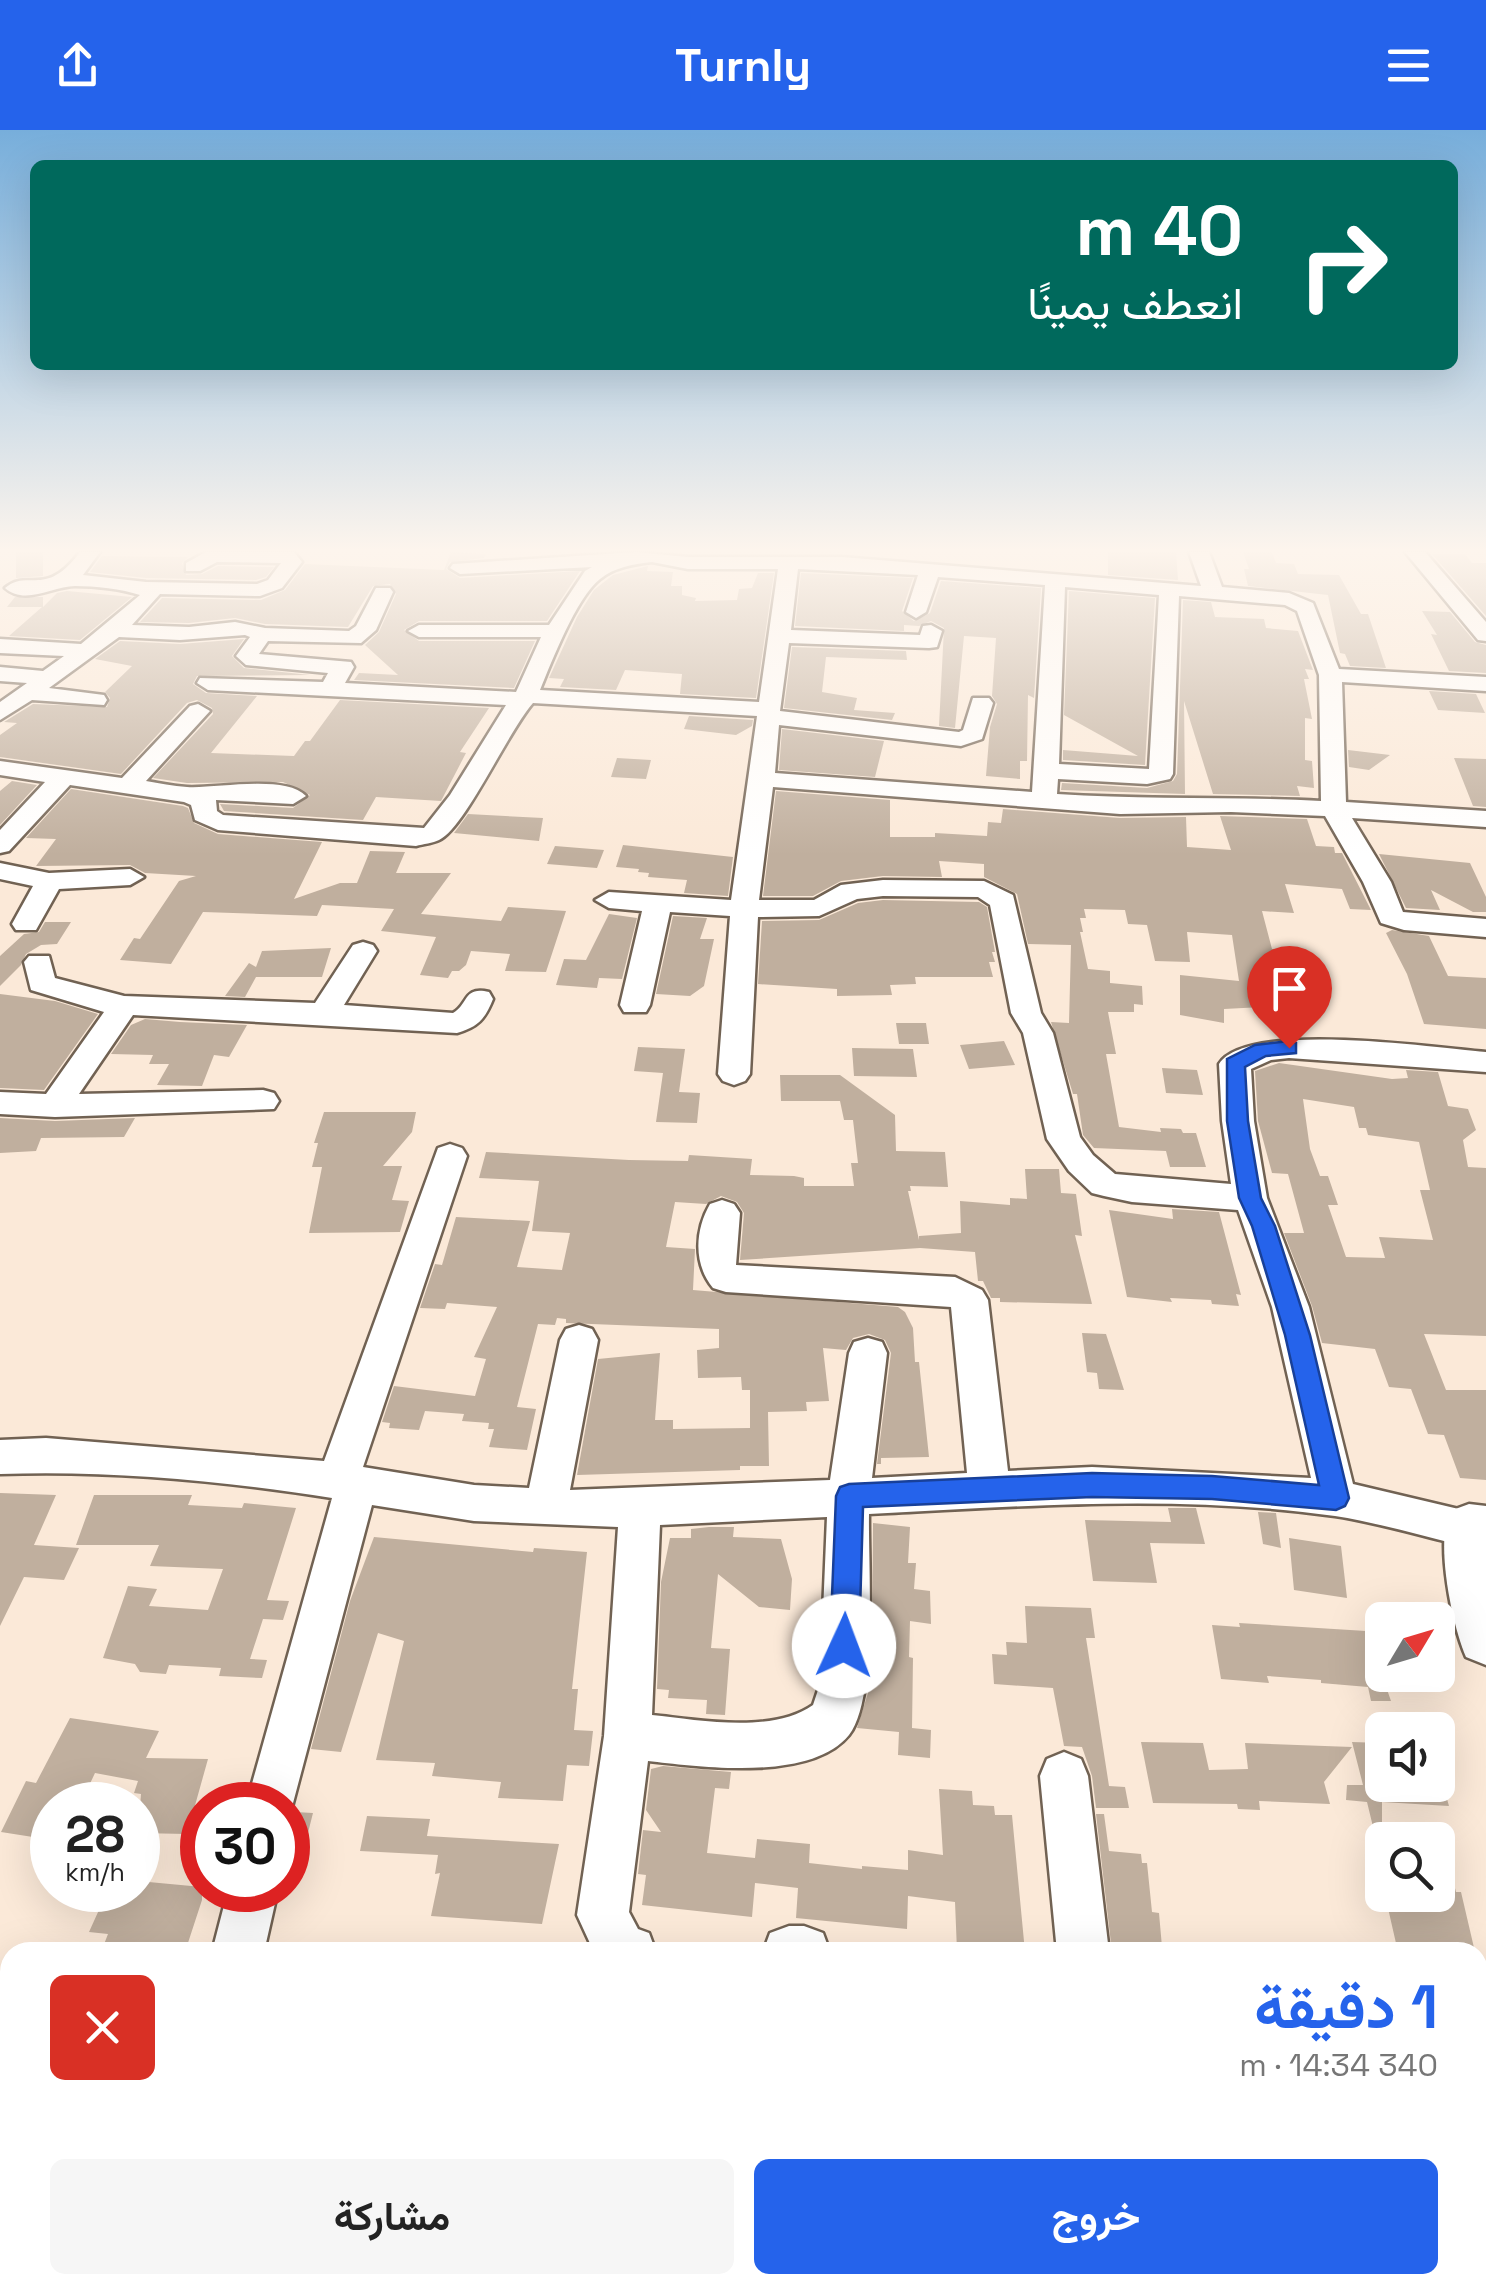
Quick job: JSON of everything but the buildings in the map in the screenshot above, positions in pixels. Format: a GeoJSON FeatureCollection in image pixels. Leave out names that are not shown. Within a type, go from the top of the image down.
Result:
{"type":"FeatureCollection","features":[{"type":"Feature","properties":{"kind":"main road"},"geometry":{"type":"LineString","coordinates":[[1477,1529],[1486,1638]]}},
{"type":"Feature","properties":{"kind":"street"},"geometry":{"type":"LineString","coordinates":[[0,713],[83,653]]}},
{"type":"Feature","properties":{"kind":"street"},"geometry":{"type":"LineString","coordinates":[[250,653],[248,656],[254,660],[337,664],[343,667],[329,690]]}},
{"type":"Feature","properties":{"kind":"street"},"geometry":{"type":"LineString","coordinates":[[190,795],[204,801],[204,815],[218,822],[416,838],[433,834],[461,798],[510,714],[525,698],[545,653]]}},
{"type":"Feature","properties":{"kind":"street"},"geometry":{"type":"LineString","coordinates":[[734,1074],[744,909],[779,653]]}},
{"type":"Feature","properties":{"kind":"street"},"geometry":{"type":"LineString","coordinates":[[1044,799],[1045,653]]}},
{"type":"Feature","properties":{"kind":"street"},"geometry":{"type":"LineString","coordinates":[[1047,771],[1147,778],[1162,774],[1167,653]]}},
{"type":"Feature","properties":{"kind":"street"},"geometry":{"type":"LineString","coordinates":[[1322,653],[1330,675],[1334,808],[1377,882],[1391,917],[1404,922],[1486,928]]}},
{"type":"Feature","properties":{"kind":"street"},"geometry":{"type":"LineString","coordinates":[[0,674],[96,700]]}},
{"type":"Feature","properties":{"kind":"street"},"geometry":{"type":"LineString","coordinates":[[1330,675],[1486,684]]}},
{"type":"Feature","properties":{"kind":"street"},"geometry":{"type":"LineString","coordinates":[[208,683],[768,713],[961,738],[974,734],[981,703]]}},
{"type":"Feature","properties":{"kind":"street"},"geometry":{"type":"LineString","coordinates":[[127,787],[198,711]]}},
{"type":"Feature","properties":{"kind":"street"},"geometry":{"type":"LineString","coordinates":[[0,768],[190,795],[241,791],[293,796]]}},
{"type":"Feature","properties":{"kind":"street"},"geometry":{"type":"LineString","coordinates":[[0,845],[63,778]]}},
{"type":"Feature","properties":{"kind":"street"},"geometry":{"type":"LineString","coordinates":[[762,779],[1154,808],[1230,804],[1486,818]]}},
{"type":"Feature","properties":{"kind":"street"},"geometry":{"type":"LineString","coordinates":[[0,871],[49,881],[130,877]]}},
{"type":"Feature","properties":{"kind":"street"},"geometry":{"type":"LineString","coordinates":[[26,924],[49,881]]}},
{"type":"Feature","properties":{"kind":"street"},"geometry":{"type":"LineString","coordinates":[[609,900],[744,909],[818,908],[851,891],[984,889],[1003,901],[1026,1012],[1038,1033],[1064,1139],[1081,1163],[1104,1184],[1132,1190],[1250,1198]]}},
{"type":"Feature","properties":{"kind":"street"},"geometry":{"type":"LineString","coordinates":[[635,1005],[658,903]]}},
{"type":"Feature","properties":{"kind":"street"},"geometry":{"type":"LineString","coordinates":[[323,1015],[363,952]]}},
{"type":"Feature","properties":{"kind":"street"},"geometry":{"type":"LineString","coordinates":[[39,962],[42,984],[78,993],[94,1003],[124,1006],[457,1024],[470,1016],[478,999]]}},
{"type":"Feature","properties":{"kind":"street"},"geometry":{"type":"LineString","coordinates":[[55,1106],[124,1006]]}},
{"type":"Feature","properties":{"kind":"street"},"geometry":{"type":"LineString","coordinates":[[1336,1498],[1297,1335],[1264,1226],[1250,1198],[1234,1064],[1262,1049],[1289,1048],[1486,1062]]}},
{"type":"Feature","properties":{"kind":"street"},"geometry":{"type":"LineString","coordinates":[[0,1103],[55,1106],[264,1101]]}},
{"type":"Feature","properties":{"kind":"street"},"geometry":{"type":"LineString","coordinates":[[276,1782],[348,1482],[450,1156]]}},
{"type":"Feature","properties":{"kind":"street"},"geometry":{"type":"LineString","coordinates":[[722,1214],[716,1258],[718,1270],[726,1278],[955,1290],[968,1300],[989,1490]]}},
{"type":"Feature","properties":{"kind":"street"},"geometry":{"type":"LineString","coordinates":[[546,1507],[579,1340]]}},
{"type":"Feature","properties":{"kind":"street"},"geometry":{"type":"LineString","coordinates":[[628,1736],[781,1742],[813,1735],[830,1722],[839,1706],[843,1684],[849,1496],[868,1353]]}},
{"type":"Feature","properties":{"kind":"street"},"geometry":{"type":"LineString","coordinates":[[0,1457],[192,1465],[348,1482],[474,1503],[546,1507],[640,1508],[1092,1485],[1195,1487],[1336,1498],[1477,1529]]}},
{"type":"Feature","properties":{"kind":"street"},"geometry":{"type":"LineString","coordinates":[[616,1942],[603,1915],[628,1736],[640,1508]]}},
{"type":"Feature","properties":{"kind":"street"},"geometry":{"type":"LineString","coordinates":[[1064,1776],[1082,1942]]}},
{"type":"Feature","properties":{"kind":"street"},"geometry":{"type":"LineString","coordinates":[[240,1942],[248,1912]]}},
{"type":"Feature","properties":{"kind":"route"},"geometry":{"type":"LineString","coordinates":[[844,1646],[849,1496],[1092,1485],[1212,1488],[1336,1498],[1297,1335],[1264,1226],[1250,1198],[1238,1121],[1234,1064],[1262,1049],[1289,1048]]}}]}
